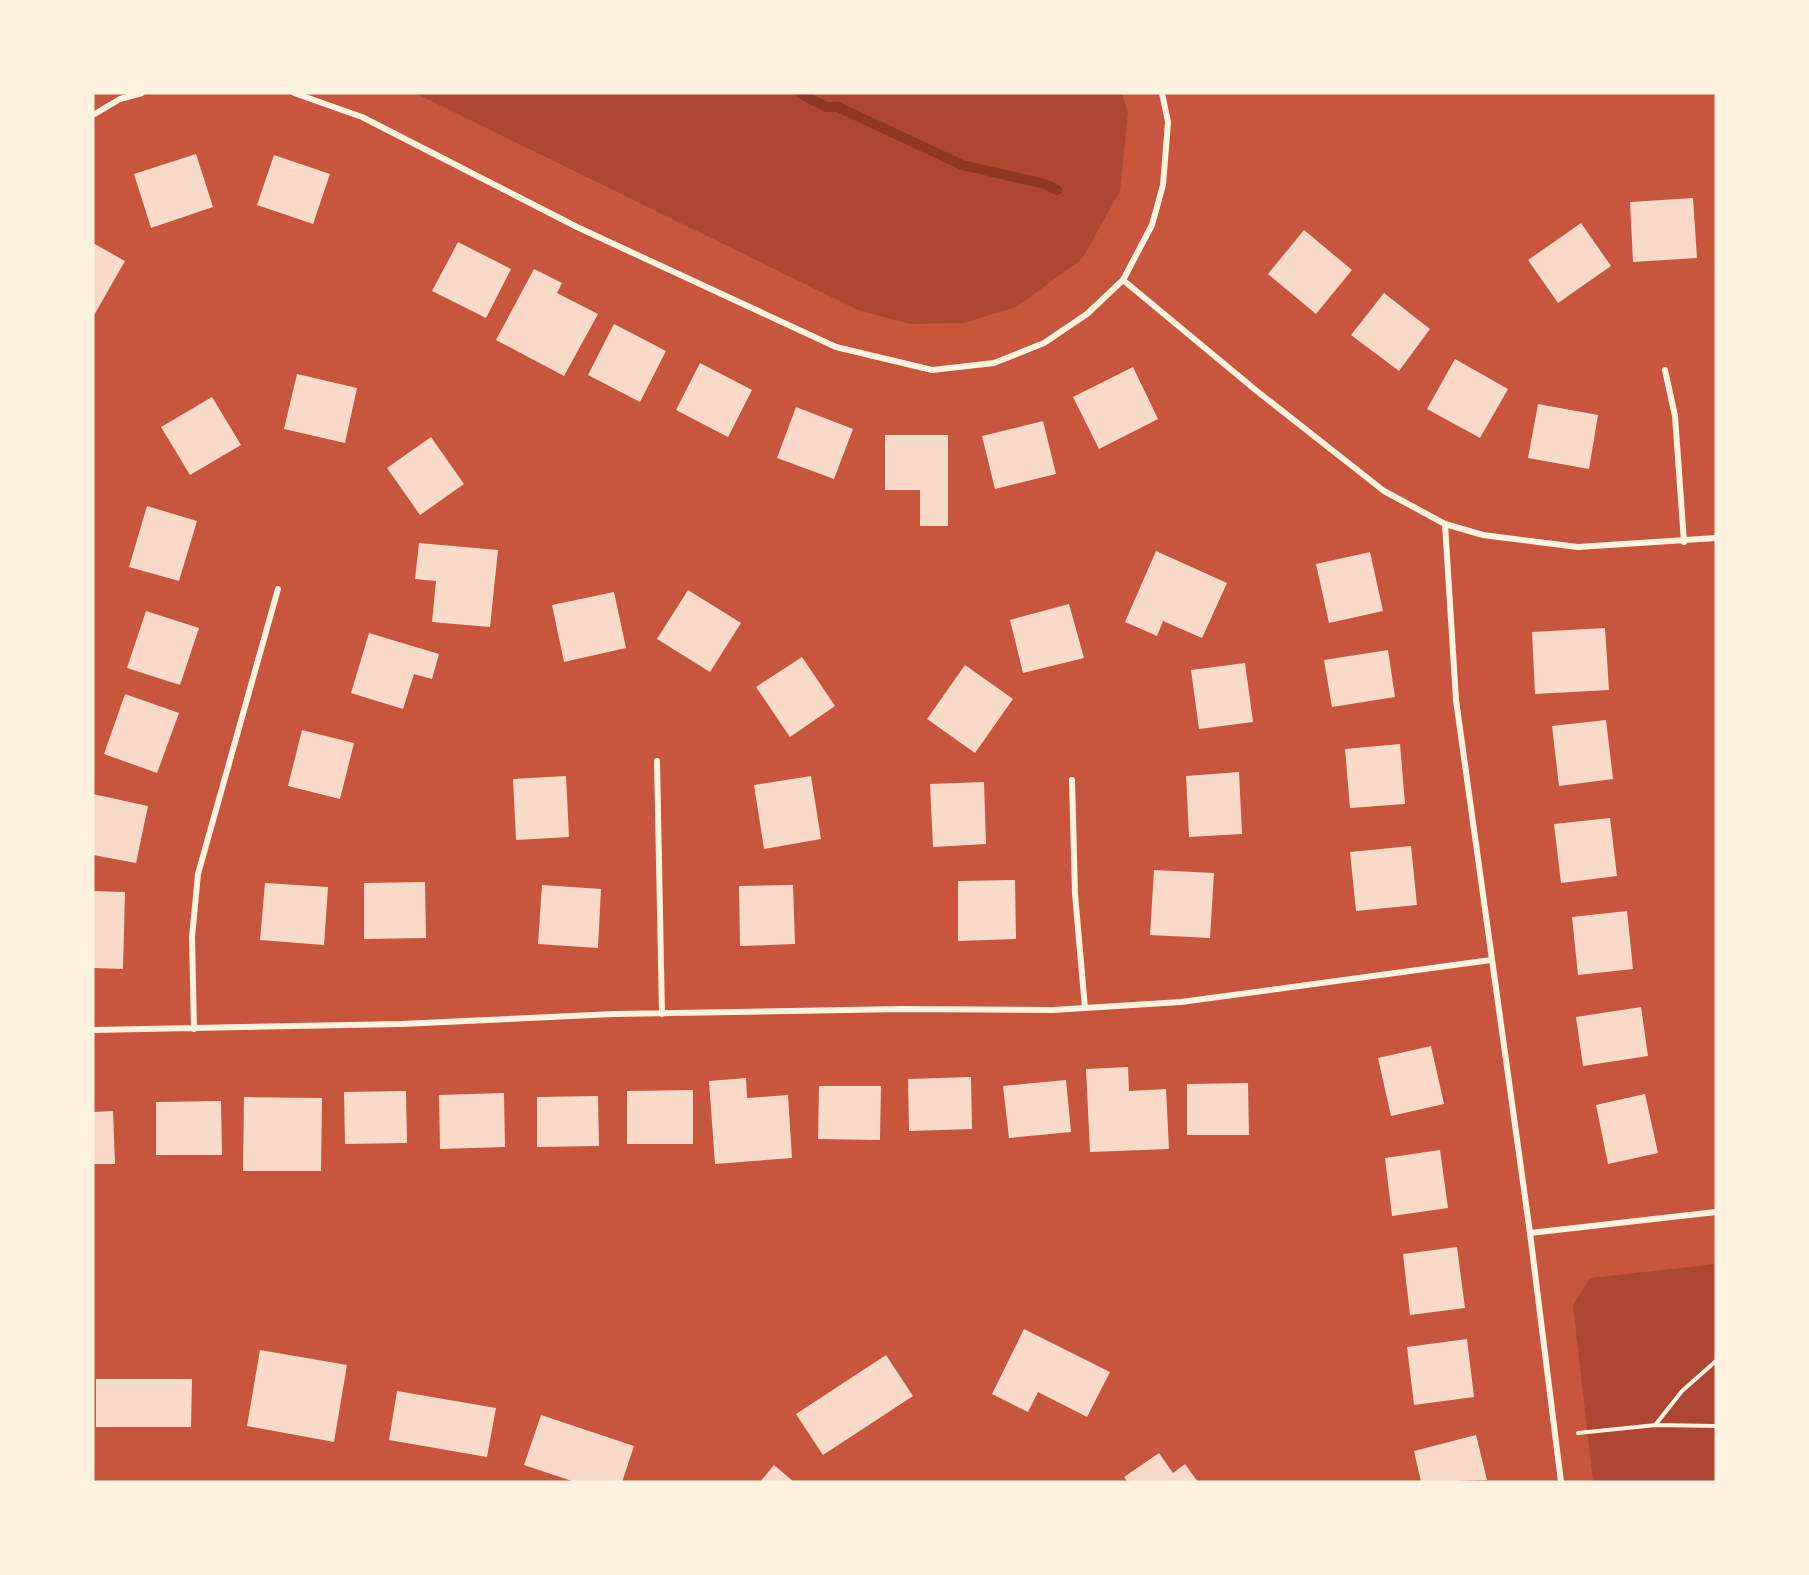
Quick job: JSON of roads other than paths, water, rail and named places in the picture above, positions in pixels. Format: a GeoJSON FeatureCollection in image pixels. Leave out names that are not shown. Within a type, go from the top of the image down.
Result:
{"type":"FeatureCollection","features":[{"type":"Feature","properties":{"kind":"street"},"geometry":{"type":"LineString","coordinates":[[93,115],[120,99],[142,93]]}},
{"type":"Feature","properties":{"kind":"street"},"geometry":{"type":"LineString","coordinates":[[294,93],[362,117],[577,227],[836,347],[932,370],[994,363],[1044,343],[1087,314],[1123,280],[1152,225],[1163,185],[1168,122],[1162,93]]}},
{"type":"Feature","properties":{"kind":"street"},"geometry":{"type":"LineString","coordinates":[[1123,280],[1258,392],[1384,491],[1445,524],[1483,535],[1578,547],[1684,542],[1716,538]]}},
{"type":"Feature","properties":{"kind":"street"},"geometry":{"type":"LineString","coordinates":[[1665,370],[1675,416],[1684,542]]}},
{"type":"Feature","properties":{"kind":"street"},"geometry":{"type":"LineString","coordinates":[[1445,524],[1456,700],[1530,1233],[1561,1482]]}},
{"type":"Feature","properties":{"kind":"street"},"geometry":{"type":"LineString","coordinates":[[194,1029],[192,936],[198,874],[278,589]]}},
{"type":"Feature","properties":{"kind":"street"},"geometry":{"type":"LineString","coordinates":[[657,761],[662,1014]]}},
{"type":"Feature","properties":{"kind":"street"},"geometry":{"type":"LineString","coordinates":[[1072,780],[1075,894],[1085,1008]]}},
{"type":"Feature","properties":{"kind":"street"},"geometry":{"type":"LineString","coordinates":[[93,1030],[194,1029],[662,1014],[1085,1008],[1181,1002],[1491,960]]}},
{"type":"Feature","properties":{"kind":"street"},"geometry":{"type":"LineString","coordinates":[[1530,1233],[1716,1212]]}},
{"type":"Feature","properties":{"kind":"waterway"},"geometry":{"type":"LineString","coordinates":[[800,93],[826,107],[838,107],[962,165],[1045,184],[1057,190]]}}]}
